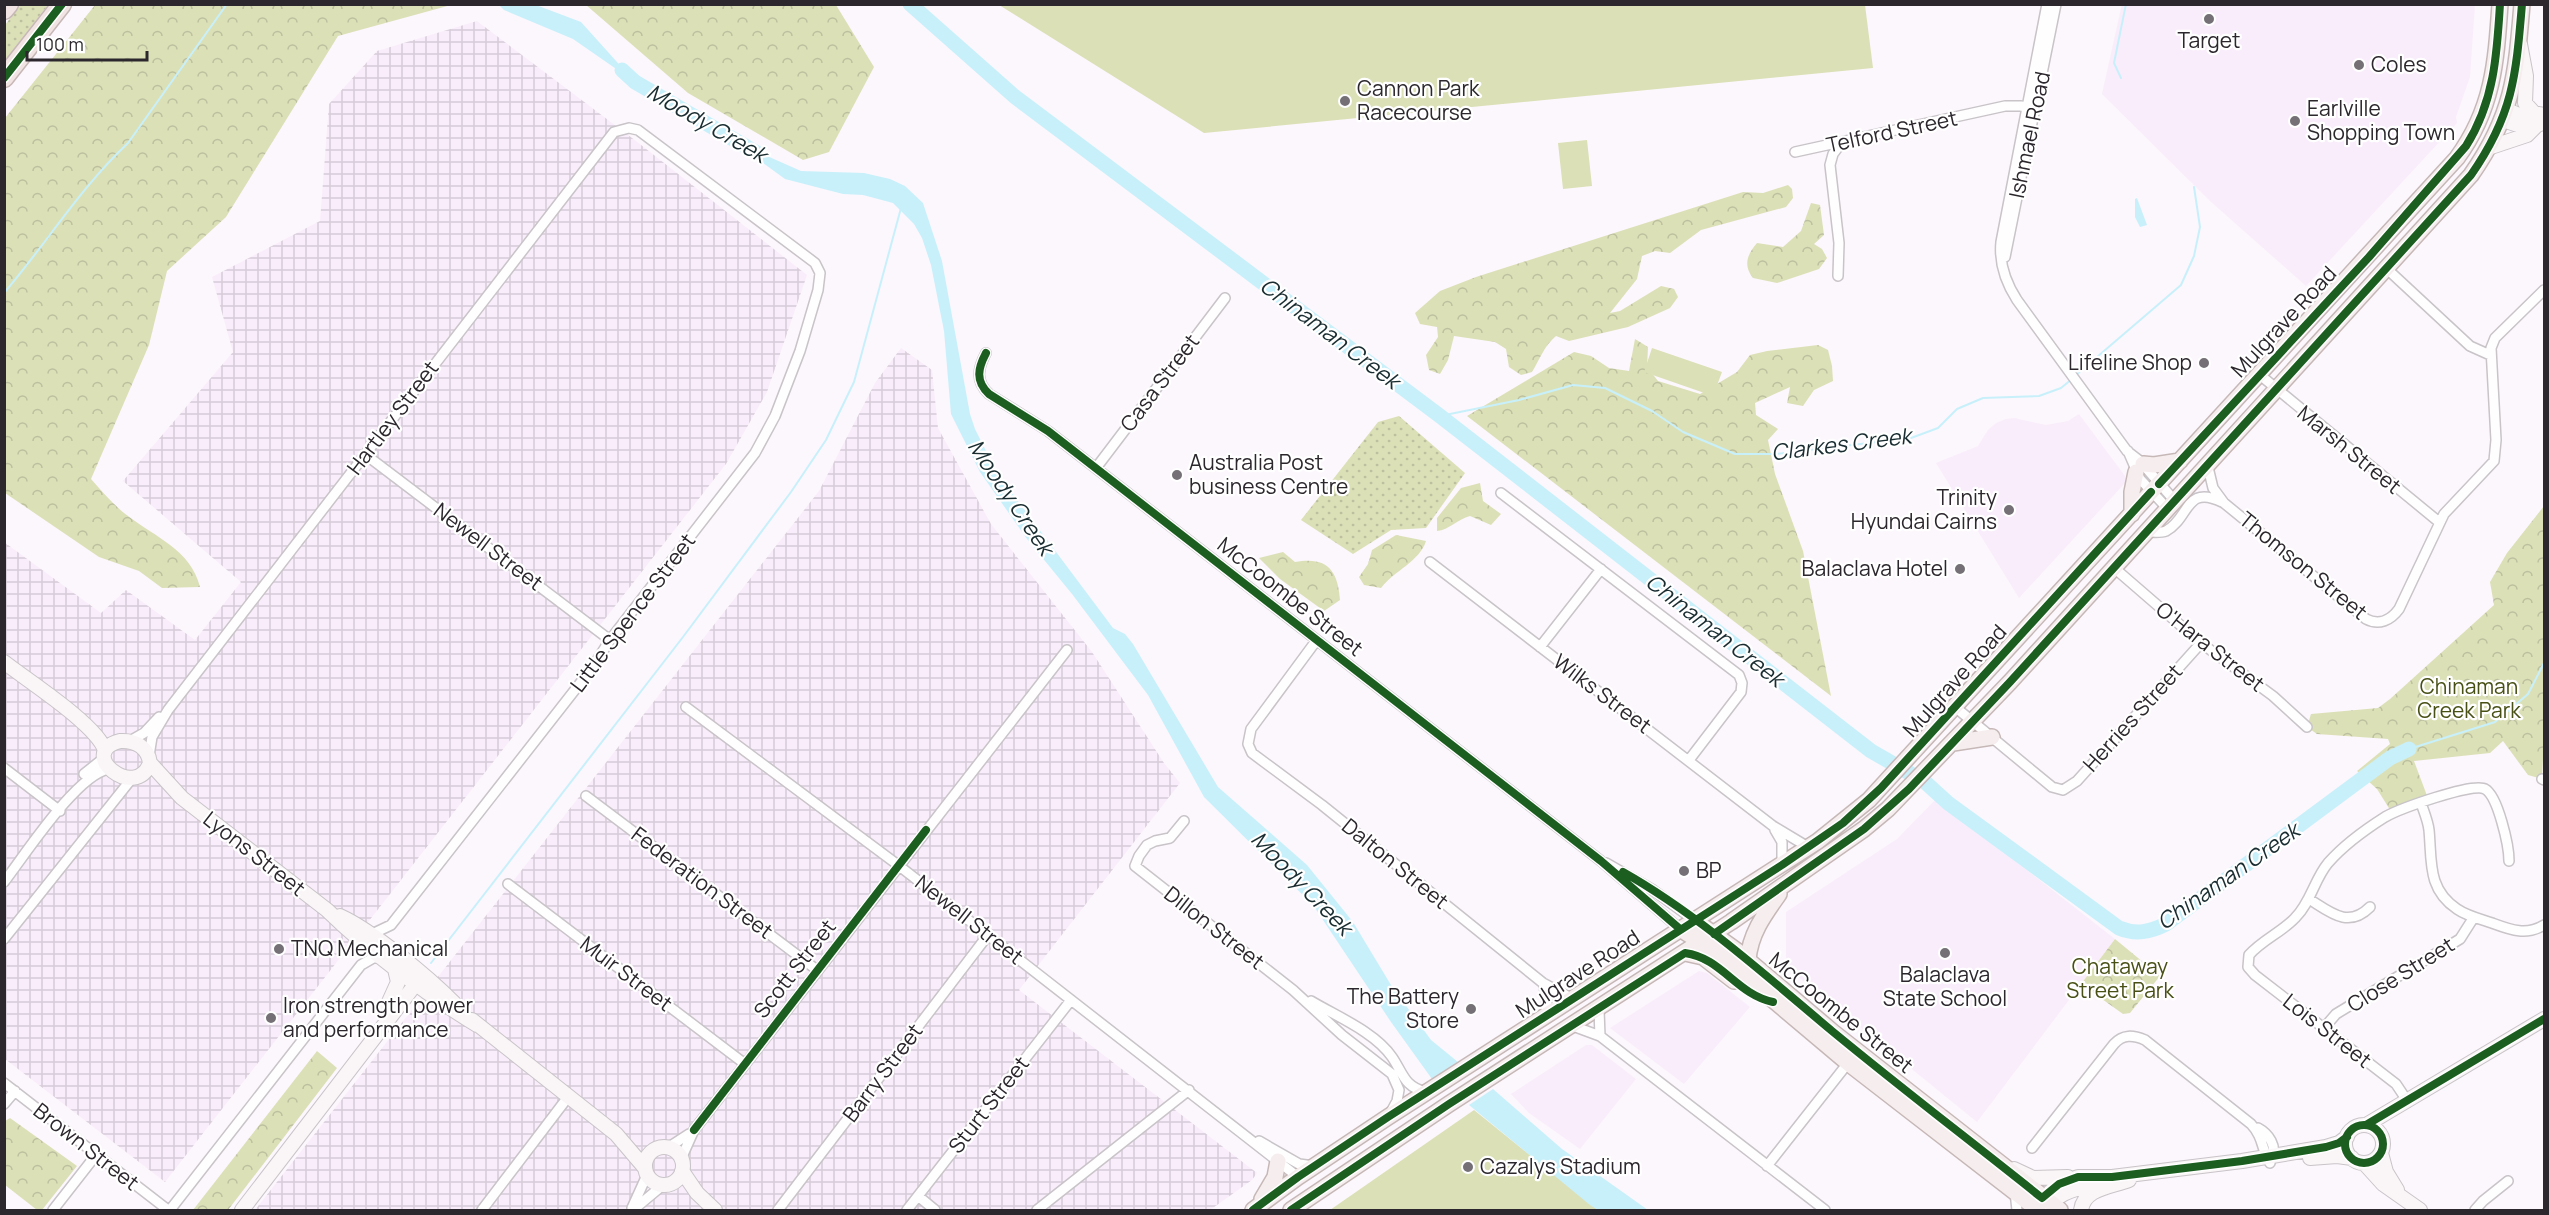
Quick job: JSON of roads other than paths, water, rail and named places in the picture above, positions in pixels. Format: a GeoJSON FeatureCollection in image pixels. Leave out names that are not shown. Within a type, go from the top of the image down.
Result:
{"type":"FeatureCollection","features":[{"type":"Feature","properties":{"kind":"highway"},"geometry":{"type":"LineString","coordinates":[[4,10],[9,4]]}},
{"type":"Feature","properties":{"kind":"highway"},"geometry":{"type":"LineString","coordinates":[[4,78],[62,4]]}},
{"type":"Feature","properties":{"kind":"main road","name":"Mulgrave Road"},"geometry":{"type":"LineString","coordinates":[[1256,1209],[1298,1177],[1388,1117],[1782,865],[1856,812],[1906,761],[2457,158],[2471,138],[2485,106],[2496,66],[2500,4]]}},
{"type":"Feature","properties":{"kind":"main road","name":"Mulgrave Road"},"geometry":{"type":"LineString","coordinates":[[1291,1210],[1440,1110],[1599,1010],[1786,885],[1864,829],[1913,784],[1973,722],[2112,566],[2471,175],[2491,147],[2505,115],[2519,39],[2522,4]]}},
{"type":"Feature","properties":{"kind":"main road"},"geometry":{"type":"LineString","coordinates":[[2485,106],[2505,115]]}},
{"type":"Feature","properties":{"kind":"main road"},"geometry":{"type":"LineString","coordinates":[[2132,514],[2132,492],[2140,468],[2180,461]]}},
{"type":"Feature","properties":{"kind":"main road"},"geometry":{"type":"LineString","coordinates":[[1953,743],[1992,737]]}},
{"type":"Feature","properties":{"kind":"main road"},"geometry":{"type":"LineString","coordinates":[[1748,960],[1749,948],[1757,927],[1786,885]]}},
{"type":"Feature","properties":{"kind":"main road","name":"McCoombe Street"},"geometry":{"type":"LineString","coordinates":[[1694,920],[1719,955],[1848,1064],[2015,1192],[2043,1207]]}},
{"type":"Feature","properties":{"kind":"main road","name":"McCoombe Street"},"geometry":{"type":"LineString","coordinates":[[1680,929],[1707,938],[1748,960],[1834,1033],[1972,1143],[2043,1207]]}},
{"type":"Feature","properties":{"kind":"main road"},"geometry":{"type":"LineString","coordinates":[[1685,953],[1703,957],[1756,998],[1773,1002]]}},
{"type":"Feature","properties":{"kind":"main road"},"geometry":{"type":"LineString","coordinates":[[1256,1209],[1275,1178],[1278,1161]]}},
{"type":"Feature","properties":{"kind":"main road"},"geometry":{"type":"LineString","coordinates":[[1298,1177],[1318,1192]]}},
{"type":"Feature","properties":{"kind":"street","name":"Ishmael Road"},"geometry":{"type":"LineString","coordinates":[[2047,4],[2029,110],[2001,242],[2006,278],[2013,295],[2127,451],[2170,504]]}},
{"type":"Feature","properties":{"kind":"street","name":"Ishmael Road"},"geometry":{"type":"LineString","coordinates":[[2029,110],[2047,51],[2056,4]]}},
{"type":"Feature","properties":{"kind":"street"},"geometry":{"type":"LineString","coordinates":[[2519,39],[2526,76],[2525,103],[2543,122]]}},
{"type":"Feature","properties":{"kind":"street"},"geometry":{"type":"LineString","coordinates":[[2038,49],[2047,51]]}},
{"type":"Feature","properties":{"kind":"street","name":"Telford Street"},"geometry":{"type":"LineString","coordinates":[[1795,152],[1989,111],[2029,110]]}},
{"type":"Feature","properties":{"kind":"street"},"geometry":{"type":"LineString","coordinates":[[2505,115],[2543,122]]}},
{"type":"Feature","properties":{"kind":"street"},"geometry":{"type":"LineString","coordinates":[[2491,147],[2527,135],[2543,122]]}},
{"type":"Feature","properties":{"kind":"street","name":"Little Spence Street"},"geometry":{"type":"LineString","coordinates":[[367,938],[391,924],[592,668],[610,640],[755,453],[775,416],[800,351],[818,290],[820,273],[815,263],[643,134],[633,128],[621,129]]}},
{"type":"Feature","properties":{"kind":"street","name":"Hartley Street"},"geometry":{"type":"LineString","coordinates":[[149,759],[152,737],[168,710],[609,136],[621,129]]}},
{"type":"Feature","properties":{"kind":"street"},"geometry":{"type":"LineString","coordinates":[[1838,276],[1839,243],[1830,165],[1833,154],[1842,142]]}},
{"type":"Feature","properties":{"kind":"street"},"geometry":{"type":"LineString","coordinates":[[2386,268],[2470,346],[2490,355]]}},
{"type":"Feature","properties":{"kind":"street"},"geometry":{"type":"LineString","coordinates":[[2439,522],[2449,508],[2494,460],[2496,440],[2490,355],[2495,339],[2544,290]]}},
{"type":"Feature","properties":{"kind":"street","name":"Casa Street"},"geometry":{"type":"LineString","coordinates":[[1096,468],[1225,298]]}},
{"type":"Feature","properties":{"kind":"street","name":"McCoombe Street"},"geometry":{"type":"LineString","coordinates":[[986,353],[978,372],[984,390],[1048,431],[1096,468],[1601,861],[1680,929]]}},
{"type":"Feature","properties":{"kind":"street","name":"Marsh Street"},"geometry":{"type":"LineString","coordinates":[[2259,375],[2439,522]]}},
{"type":"Feature","properties":{"kind":"street","name":"Newell Street"},"geometry":{"type":"LineString","coordinates":[[366,455],[610,640]]}},
{"type":"Feature","properties":{"kind":"street","name":"Thomson Street"},"geometry":{"type":"LineString","coordinates":[[2207,463],[2213,488],[2224,503]]}},
{"type":"Feature","properties":{"kind":"street"},"geometry":{"type":"LineString","coordinates":[[1501,493],[1736,673],[1742,683],[1740,693],[1689,760]]}},
{"type":"Feature","properties":{"kind":"street","name":"Thomson Street"},"geometry":{"type":"LineString","coordinates":[[2144,532],[2167,530],[2200,496],[2207,495],[2224,503],[2366,618],[2377,622],[2384,621],[2399,609],[2439,522]]}},
{"type":"Feature","properties":{"kind":"street","name":"Wilks Street"},"geometry":{"type":"LineString","coordinates":[[1430,562],[1773,826],[1809,847]]}},
{"type":"Feature","properties":{"kind":"street","name":"O'Hara Street"},"geometry":{"type":"LineString","coordinates":[[2112,566],[2201,643],[2273,696],[2307,727]]}},
{"type":"Feature","properties":{"kind":"street"},"geometry":{"type":"LineString","coordinates":[[1540,647],[1601,569]]}},
{"type":"Feature","properties":{"kind":"street","name":"Dalton Street"},"geometry":{"type":"LineString","coordinates":[[1316,641],[1251,729],[1248,744],[1252,753],[1322,805],[1543,983],[1572,999]]}},
{"type":"Feature","properties":{"kind":"street","name":"Herries Street"},"geometry":{"type":"LineString","coordinates":[[1992,737],[2052,787],[2063,790],[2077,781],[2201,643]]}},
{"type":"Feature","properties":{"kind":"street","name":"Scott Street"},"geometry":{"type":"LineString","coordinates":[[659,1149],[672,1145],[694,1130],[898,864],[1067,650]]}},
{"type":"Feature","properties":{"kind":"street"},"geometry":{"type":"LineString","coordinates":[[4,662],[76,717],[96,736],[116,783],[115,790],[99,818]]}},
{"type":"Feature","properties":{"kind":"street","name":"Newell Street"},"geometry":{"type":"LineString","coordinates":[[686,707],[898,864],[1249,1136],[1298,1177]]}},
{"type":"Feature","properties":{"kind":"street"},"geometry":{"type":"LineString","coordinates":[[1955,707],[1992,737]]}},
{"type":"Feature","properties":{"kind":"street","name":"Hartley Street"},"geometry":{"type":"LineString","coordinates":[[126,741],[140,737],[168,710]]}},
{"type":"Feature","properties":{"kind":"street"},"geometry":{"type":"LineString","coordinates":[[76,717],[109,737],[143,747],[149,759],[146,771],[135,776],[124,777],[108,762]]}},
{"type":"Feature","properties":{"kind":"street"},"geometry":{"type":"LineString","coordinates":[[4,882],[70,797],[108,762],[110,744],[126,741]]}},
{"type":"Feature","properties":{"kind":"street","name":"Lyons Street"},"geometry":{"type":"LineString","coordinates":[[149,759],[182,798]]}},
{"type":"Feature","properties":{"kind":"street"},"geometry":{"type":"LineString","coordinates":[[4,768],[60,811]]}},
{"type":"Feature","properties":{"kind":"street"},"geometry":{"type":"LineString","coordinates":[[4,939],[135,776]]}},
{"type":"Feature","properties":{"kind":"street","name":"Lyons Street"},"geometry":{"type":"LineString","coordinates":[[135,776],[151,780],[182,798],[327,910],[349,920],[388,957],[616,1134],[646,1172]]}},
{"type":"Feature","properties":{"kind":"street"},"geometry":{"type":"LineString","coordinates":[[2370,907],[2358,917],[2342,917],[2309,899],[2324,869],[2339,853],[2384,818],[2421,803],[2470,788],[2483,787],[2494,801],[2506,841],[2509,861]]}},
{"type":"Feature","properties":{"kind":"street","name":"Federation Street"},"geometry":{"type":"LineString","coordinates":[[586,796],[817,970]]}},
{"type":"Feature","properties":{"kind":"street"},"geometry":{"type":"LineString","coordinates":[[2421,803],[2428,823],[2430,866],[2435,885],[2448,902],[2458,910],[2474,917],[2522,932],[2536,930],[2544,925]]}},
{"type":"Feature","properties":{"kind":"street","name":"Dillon Street"},"geometry":{"type":"LineString","coordinates":[[1184,821],[1170,838],[1155,840],[1147,845],[1136,867],[1293,990],[1342,1035],[1393,1076],[1399,1088],[1397,1101],[1388,1117]]}},
{"type":"Feature","properties":{"kind":"street"},"geometry":{"type":"LineString","coordinates":[[1773,826],[1782,842],[1782,865]]}},
{"type":"Feature","properties":{"kind":"street","name":"McCoombe Street"},"geometry":{"type":"LineString","coordinates":[[1601,861],[1653,890],[1694,920]]}},
{"type":"Feature","properties":{"kind":"street","name":"Muir Street"},"geometry":{"type":"LineString","coordinates":[[508,884],[745,1064]]}},
{"type":"Feature","properties":{"kind":"street","name":"Lois Street"},"geometry":{"type":"LineString","coordinates":[[2309,899],[2297,916],[2254,949],[2247,960],[2248,967],[2323,1029],[2396,1084],[2408,1102]]}},
{"type":"Feature","properties":{"kind":"street","name":"Close Street"},"geometry":{"type":"LineString","coordinates":[[2323,1029],[2336,1014],[2460,939],[2474,917]]}},
{"type":"Feature","properties":{"kind":"street","name":"Little Spence Street"},"geometry":{"type":"LineString","coordinates":[[388,957],[391,924]]}},
{"type":"Feature","properties":{"kind":"street","name":"Barry Street"},"geometry":{"type":"LineString","coordinates":[[778,1210],[988,934]]}},
{"type":"Feature","properties":{"kind":"street"},"geometry":{"type":"LineString","coordinates":[[361,965],[367,938]]}},
{"type":"Feature","properties":{"kind":"street"},"geometry":{"type":"LineString","coordinates":[[169,1210],[361,965],[373,958],[388,957],[398,982],[384,1013],[356,1063]]}},
{"type":"Feature","properties":{"kind":"street"},"geometry":{"type":"LineString","coordinates":[[384,1013],[416,977]]}},
{"type":"Feature","properties":{"kind":"street"},"geometry":{"type":"LineString","coordinates":[[242,1210],[356,1063],[401,1002],[416,977]]}},
{"type":"Feature","properties":{"kind":"street","name":"Lyons Street"},"geometry":{"type":"LineString","coordinates":[[416,977],[455,1011],[477,1025]]}},
{"type":"Feature","properties":{"kind":"street"},"geometry":{"type":"LineString","coordinates":[[1543,983],[1548,998],[1546,1016]]}},
{"type":"Feature","properties":{"kind":"street","name":"Dillon Street"},"geometry":{"type":"LineString","coordinates":[[1293,990],[1354,1025],[1393,1058],[1406,1082],[1426,1092]]}},
{"type":"Feature","properties":{"kind":"street"},"geometry":{"type":"LineString","coordinates":[[401,1002],[424,997],[455,1011]]}},
{"type":"Feature","properties":{"kind":"street","name":"Sturt Street"},"geometry":{"type":"LineString","coordinates":[[908,1210],[1071,999]]}},
{"type":"Feature","properties":{"kind":"street"},"geometry":{"type":"LineString","coordinates":[[1599,1010],[1600,1036]]}},
{"type":"Feature","properties":{"kind":"street"},"geometry":{"type":"LineString","coordinates":[[1972,1143],[2028,1177],[2112,1177],[2270,1158],[2326,1147],[2339,1143],[2355,1128],[2366,1125],[2408,1102],[2544,1019]]}},
{"type":"Feature","properties":{"kind":"street"},"geometry":{"type":"LineString","coordinates":[[1573,1026],[1600,1036],[1825,1210]]}},
{"type":"Feature","properties":{"kind":"street"},"geometry":{"type":"LineString","coordinates":[[2032,1148],[2114,1044],[2124,1036],[2134,1036],[2145,1040],[2252,1124],[2262,1137],[2270,1158]]}},
{"type":"Feature","properties":{"kind":"street"},"geometry":{"type":"LineString","coordinates":[[1382,1066],[1388,1065],[1393,1058]]}},
{"type":"Feature","properties":{"kind":"street"},"geometry":{"type":"LineString","coordinates":[[1767,1166],[1848,1064]]}},
{"type":"Feature","properties":{"kind":"street","name":"Brown Street"},"geometry":{"type":"LineString","coordinates":[[4,1083],[169,1210]]}},
{"type":"Feature","properties":{"kind":"street"},"geometry":{"type":"LineString","coordinates":[[1036,1210],[1189,1090]]}},
{"type":"Feature","properties":{"kind":"street"},"geometry":{"type":"LineString","coordinates":[[4,1104],[15,1091]]}},
{"type":"Feature","properties":{"kind":"street"},"geometry":{"type":"LineString","coordinates":[[482,1210],[568,1097]]}},
{"type":"Feature","properties":{"kind":"street"},"geometry":{"type":"LineString","coordinates":[[2270,1158],[2323,1157],[2358,1160],[2376,1158],[2382,1147],[2388,1120],[2408,1102]]}},
{"type":"Feature","properties":{"kind":"street"},"geometry":{"type":"LineString","coordinates":[[2366,1125],[2377,1130],[2386,1172],[2404,1198]]}},
{"type":"Feature","properties":{"kind":"street","name":"Scott Street"},"geometry":{"type":"LineString","coordinates":[[682,1165],[694,1130]]}},
{"type":"Feature","properties":{"kind":"street","name":"Lyons Street"},"geometry":{"type":"LineString","coordinates":[[616,1134],[659,1149]]}},
{"type":"Feature","properties":{"kind":"street","name":"Newell Street"},"geometry":{"type":"LineString","coordinates":[[1249,1136],[1299,1164],[1315,1166]]}},
{"type":"Feature","properties":{"kind":"street"},"geometry":{"type":"LineString","coordinates":[[2347,1137],[2346,1149],[2383,1184],[2420,1210]]}},
{"type":"Feature","properties":{"kind":"street"},"geometry":{"type":"LineString","coordinates":[[632,1210],[646,1172],[647,1158],[659,1149],[674,1150],[688,1182],[714,1209]]}},
{"type":"Feature","properties":{"kind":"street"},"geometry":{"type":"LineString","coordinates":[[52,1210],[96,1155]]}},
{"type":"Feature","properties":{"kind":"street"},"geometry":{"type":"LineString","coordinates":[[632,1210],[665,1185],[677,1180],[682,1165]]}},
{"type":"Feature","properties":{"kind":"street"},"geometry":{"type":"LineString","coordinates":[[2081,1210],[2082,1202],[2090,1193],[2157,1171]]}},
{"type":"Feature","properties":{"kind":"street"},"geometry":{"type":"LineString","coordinates":[[646,1172],[653,1182],[665,1185],[714,1209]]}},
{"type":"Feature","properties":{"kind":"street"},"geometry":{"type":"LineString","coordinates":[[2043,1207],[2059,1184],[2078,1177]]}},
{"type":"Feature","properties":{"kind":"street"},"geometry":{"type":"LineString","coordinates":[[2043,1207],[2069,1190],[2112,1177]]}},
{"type":"Feature","properties":{"kind":"street"},"geometry":{"type":"LineString","coordinates":[[2475,1210],[2508,1181]]}},
{"type":"Feature","properties":{"kind":"street"},"geometry":{"type":"LineString","coordinates":[[2015,1192],[2017,1210]]}},
{"type":"Feature","properties":{"kind":"street"},"geometry":{"type":"LineString","coordinates":[[918,1197],[935,1210]]}},
{"type":"Feature","properties":{"kind":"water"},"geometry":{"type":"Polygon","coordinates":[[[499,5],[536,5],[581,22],[635,82],[573,39],[504,10],[499,5]]]}},
{"type":"Feature","properties":{"kind":"water"},"geometry":{"type":"Polygon","coordinates":[[[740,144],[801,171],[864,173],[890,179],[905,186],[923,203],[942,261],[970,414],[997,473],[1113,628],[1125,634],[1133,644],[1218,787],[1307,865],[1353,922],[1391,985],[1431,1040],[1458,1062],[1432,1079],[1313,905],[1204,797],[1148,695],[1072,594],[1027,539],[980,472],[951,414],[944,331],[931,265],[922,238],[914,224],[893,203],[863,195],[843,194],[785,179],[740,144]]]}},
{"type":"Feature","properties":{"kind":"water"},"geometry":{"type":"Polygon","coordinates":[[[2137,198],[2147,225],[2140,227],[2135,217],[2135,199],[2137,198]]]}},
{"type":"Feature","properties":{"kind":"water"},"geometry":{"type":"Polygon","coordinates":[[[1493,1089],[1562,1149],[1648,1210],[1598,1210],[1590,1205],[1469,1105],[1493,1089]]]}},
{"type":"Feature","properties":{"kind":"waterway"},"geometry":{"type":"LineString","coordinates":[[4,293],[79,197],[128,143],[227,4]]}},
{"type":"Feature","properties":{"kind":"waterway","name":"Chinaman Creek"},"geometry":{"type":"LineString","coordinates":[[910,4],[1014,96],[1440,416],[1871,751],[1925,782],[1948,803],[2119,928],[2143,932],[2166,924],[2390,758],[2409,749]]}},
{"type":"Feature","properties":{"kind":"waterway","name":"Clarkes Creek"},"geometry":{"type":"LineString","coordinates":[[2121,78],[2114,63],[2126,4]]}},
{"type":"Feature","properties":{"kind":"waterway","name":"Moody Creek"},"geometry":{"type":"LineString","coordinates":[[622,70],[635,82],[757,153]]}},
{"type":"Feature","properties":{"kind":"waterway","name":"Clarkes Creek"},"geometry":{"type":"LineString","coordinates":[[2076,375],[2181,285],[2194,256],[2200,227],[2194,187]]}},
{"type":"Feature","properties":{"kind":"waterway"},"geometry":{"type":"LineString","coordinates":[[431,963],[683,637],[791,492],[826,440],[854,382],[901,208]]}},
{"type":"Feature","properties":{"kind":"waterway","name":"Clarkes Creek"},"geometry":{"type":"LineString","coordinates":[[1440,416],[1519,400],[1573,385],[1605,388],[1652,411],[1683,432],[1735,454],[1775,454],[1911,438],[1938,428],[1957,409],[1983,398],[2039,396],[2061,388],[2072,379]]}},
{"type":"Feature","properties":{"kind":"waterway","name":"Chinaman Creek"},"geometry":{"type":"LineString","coordinates":[[2409,749],[2495,722],[2528,694],[2544,663]]}},
{"type":"Feature","properties":{"kind":"place","name":"Target"},"geometry":{"type":"Point","coordinates":[2209,19]}},
{"type":"Feature","properties":{"kind":"place","name":"Coles"},"geometry":{"type":"Point","coordinates":[2359,65]}},
{"type":"Feature","properties":{"kind":"place","name":"Cannon Park Racecourse"},"geometry":{"type":"Point","coordinates":[1345,101]}},
{"type":"Feature","properties":{"kind":"place","name":"Earlville Shopping Town"},"geometry":{"type":"Point","coordinates":[2295,121]}},
{"type":"Feature","properties":{"kind":"place","name":"Lifeline Shop"},"geometry":{"type":"Point","coordinates":[2204,363]}},
{"type":"Feature","properties":{"kind":"place","name":"Australia Post business Centre"},"geometry":{"type":"Point","coordinates":[1177,475]}},
{"type":"Feature","properties":{"kind":"place","name":"Trinity Hyundai Cairns"},"geometry":{"type":"Point","coordinates":[2009,510]}},
{"type":"Feature","properties":{"kind":"place","name":"Balaclava Hotel"},"geometry":{"type":"Point","coordinates":[1960,569]}},
{"type":"Feature","properties":{"kind":"place","name":"BP"},"geometry":{"type":"Point","coordinates":[1684,871]}},
{"type":"Feature","properties":{"kind":"place","name":"TNQ Mechanical"},"geometry":{"type":"Point","coordinates":[279,949]}},
{"type":"Feature","properties":{"kind":"place","name":"Balaclava State School"},"geometry":{"type":"Point","coordinates":[1945,953]}},
{"type":"Feature","properties":{"kind":"place","name":"The Battery Store"},"geometry":{"type":"Point","coordinates":[1471,1009]}},
{"type":"Feature","properties":{"kind":"place","name":"Iron strength power and performance"},"geometry":{"type":"Point","coordinates":[271,1018]}},
{"type":"Feature","properties":{"kind":"place","name":"Cazalys Stadium"},"geometry":{"type":"Point","coordinates":[1468,1167]}},
{"type":"Feature","properties":{"kind":"park label","name":"Chinaman Creek Park"},"geometry":{"type":"Point","coordinates":[2469,699]}},
{"type":"Feature","properties":{"kind":"park label","name":"Chataway Street Park"},"geometry":{"type":"Point","coordinates":[2120,979]}}]}
